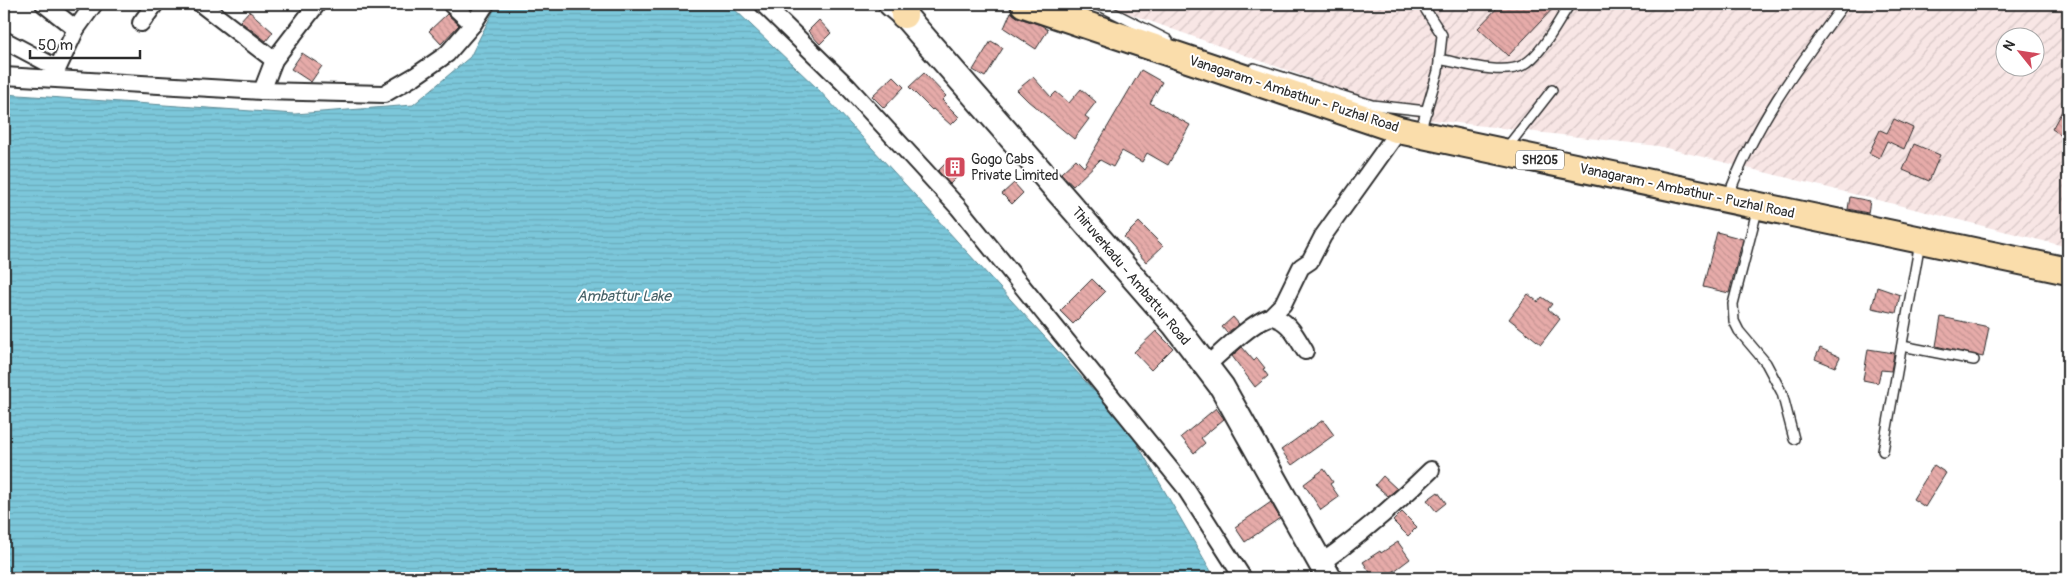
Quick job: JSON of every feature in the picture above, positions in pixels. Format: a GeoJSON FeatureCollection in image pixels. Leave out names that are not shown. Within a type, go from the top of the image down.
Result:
{"type":"FeatureCollection","features":[{"type":"Feature","properties":{"kind":"main road","name":"Vanagaram - Ambathur - Puzhal Road"},"geometry":{"type":"LineString","coordinates":[[1024,4],[1503,152],[2068,271]]}},
{"type":"Feature","properties":{"kind":"main road","name":"Thiruverkadu - Ambattur Road"},"geometry":{"type":"LineString","coordinates":[[900,8],[1174,324],[1222,387],[1325,571]]}},
{"type":"Feature","properties":{"kind":"street"},"geometry":{"type":"LineString","coordinates":[[44,4],[76,29]]}},
{"type":"Feature","properties":{"kind":"street"},"geometry":{"type":"LineString","coordinates":[[55,73],[76,29],[94,4]]}},
{"type":"Feature","properties":{"kind":"street"},"geometry":{"type":"LineString","coordinates":[[141,23],[155,4]]}},
{"type":"Feature","properties":{"kind":"street"},"geometry":{"type":"LineString","coordinates":[[203,4],[274,60]]}},
{"type":"Feature","properties":{"kind":"street"},"geometry":{"type":"LineString","coordinates":[[262,91],[274,60],[317,4]]}},
{"type":"Feature","properties":{"kind":"street"},"geometry":{"type":"LineString","coordinates":[[451,4],[473,24]]}},
{"type":"Feature","properties":{"kind":"street"},"geometry":{"type":"LineString","coordinates":[[4,76],[55,73],[262,91],[384,94],[447,54],[473,24],[486,4]]}},
{"type":"Feature","properties":{"kind":"street"},"geometry":{"type":"LineString","coordinates":[[763,4],[848,87],[958,207],[1184,486],[1244,578]]}},
{"type":"Feature","properties":{"kind":"street"},"geometry":{"type":"LineString","coordinates":[[4,40],[55,73]]}},
{"type":"Feature","properties":{"kind":"street"},"geometry":{"type":"LineString","coordinates":[[1206,366],[1252,328],[1270,317],[1283,304],[1301,267],[1310,261],[1323,236],[1415,125]]}},
{"type":"Feature","properties":{"kind":"street"},"geometry":{"type":"LineString","coordinates":[[1270,317],[1288,325],[1305,351]]}},
{"type":"Feature","properties":{"kind":"street"},"geometry":{"type":"LineString","coordinates":[[1325,571],[1351,542],[1383,516],[1431,470]]}},
{"type":"Feature","properties":{"kind":"lane"},"geometry":{"type":"LineString","coordinates":[[1096,4],[1177,43]]}},
{"type":"Feature","properties":{"kind":"lane"},"geometry":{"type":"LineString","coordinates":[[1241,63],[1372,105],[1415,125],[1438,71],[1442,35],[1422,4]]}},
{"type":"Feature","properties":{"kind":"lane"},"geometry":{"type":"LineString","coordinates":[[1439,59],[1494,69],[1510,70],[1523,65],[1536,54],[1570,4]]}},
{"type":"Feature","properties":{"kind":"lane"},"geometry":{"type":"LineString","coordinates":[[1727,199],[1739,166],[1768,112],[1796,69],[1844,4]]}},
{"type":"Feature","properties":{"kind":"lane"},"geometry":{"type":"LineString","coordinates":[[1503,152],[1552,90]]}},
{"type":"Feature","properties":{"kind":"lane"},"geometry":{"type":"LineString","coordinates":[[1758,206],[1733,304],[1734,321],[1739,331],[1766,363],[1782,393],[1794,439]]}},
{"type":"Feature","properties":{"kind":"lane"},"geometry":{"type":"LineString","coordinates":[[1883,451],[1920,240]]}},
{"type":"Feature","properties":{"kind":"lane"},"geometry":{"type":"LineString","coordinates":[[1902,346],[1974,360]]}},
{"type":"Feature","properties":{"kind":"shaded area"},"geometry":{"type":"Polygon","coordinates":[[[1102,4],[2068,4],[2068,247],[1658,146],[1423,119],[1102,4]]]}},
{"type":"Feature","properties":{"kind":"water","name":"Ambattur Lake"},"geometry":{"type":"Polygon","coordinates":[[[497,4],[729,4],[818,89],[1128,428],[1215,578],[4,578],[4,94],[295,114],[413,105],[470,57],[497,4]]]}},
{"type":"Feature","properties":{"kind":"building"},"geometry":{"type":"Polygon","coordinates":[[[1501,4],[1557,4],[1508,56],[1478,28],[1501,4]]]}},
{"type":"Feature","properties":{"kind":"building"},"geometry":{"type":"Polygon","coordinates":[[[249,11],[273,32],[266,41],[240,21],[249,11]]]}},
{"type":"Feature","properties":{"kind":"building"},"geometry":{"type":"Polygon","coordinates":[[[1011,12],[1019,18],[1041,25],[1048,30],[1036,49],[1004,28],[1011,12]]]}},
{"type":"Feature","properties":{"kind":"building"},"geometry":{"type":"Polygon","coordinates":[[[447,14],[459,25],[441,44],[429,31],[447,14]]]}},
{"type":"Feature","properties":{"kind":"building"},"geometry":{"type":"Polygon","coordinates":[[[819,20],[831,33],[820,44],[808,31],[819,20]]]}},
{"type":"Feature","properties":{"kind":"building"},"geometry":{"type":"Polygon","coordinates":[[[991,41],[1003,48],[985,77],[973,70],[991,41]]]}},
{"type":"Feature","properties":{"kind":"building"},"geometry":{"type":"Polygon","coordinates":[[[302,53],[322,66],[311,82],[291,69],[302,53]]]}},
{"type":"Feature","properties":{"kind":"building"},"geometry":{"type":"Polygon","coordinates":[[[1141,70],[1162,82],[1150,103],[1190,125],[1168,165],[1147,153],[1142,162],[1122,151],[1113,167],[1100,160],[1073,186],[1061,173],[1076,159],[1084,167],[1141,70]]]}},
{"type":"Feature","properties":{"kind":"building"},"geometry":{"type":"Polygon","coordinates":[[[924,73],[946,96],[942,100],[959,117],[951,125],[932,110],[909,87],[924,73]]]}},
{"type":"Feature","properties":{"kind":"building"},"geometry":{"type":"Polygon","coordinates":[[[893,76],[904,87],[884,108],[872,96],[893,76]]]}},
{"type":"Feature","properties":{"kind":"building"},"geometry":{"type":"Polygon","coordinates":[[[1033,77],[1051,97],[1056,92],[1069,103],[1081,89],[1096,102],[1085,116],[1089,119],[1074,139],[1017,90],[1033,77]]]}},
{"type":"Feature","properties":{"kind":"building"},"geometry":{"type":"Polygon","coordinates":[[[2068,100],[2068,139],[2052,129],[2068,100]]]}},
{"type":"Feature","properties":{"kind":"building"},"geometry":{"type":"Polygon","coordinates":[[[1894,119],[1913,128],[1904,149],[1887,141],[1879,158],[1869,153],[1880,130],[1887,133],[1894,119]]]}},
{"type":"Feature","properties":{"kind":"building"},"geometry":{"type":"Polygon","coordinates":[[[1914,144],[1940,155],[1929,181],[1903,170],[1914,144]]]}},
{"type":"Feature","properties":{"kind":"building"},"geometry":{"type":"Polygon","coordinates":[[[949,160],[960,174],[950,184],[938,171],[949,160]]]}},
{"type":"Feature","properties":{"kind":"building"},"geometry":{"type":"Polygon","coordinates":[[[1014,183],[1023,193],[1012,204],[1002,194],[1014,183]]]}},
{"type":"Feature","properties":{"kind":"building"},"geometry":{"type":"Polygon","coordinates":[[[1850,197],[1870,201],[1868,213],[1848,209],[1850,197]]]}},
{"type":"Feature","properties":{"kind":"building"},"geometry":{"type":"Polygon","coordinates":[[[1139,222],[1163,246],[1146,262],[1124,237],[1139,222]]]}},
{"type":"Feature","properties":{"kind":"building"},"geometry":{"type":"Polygon","coordinates":[[[1717,232],[1743,239],[1729,293],[1703,287],[1717,232]]]}},
{"type":"Feature","properties":{"kind":"building"},"geometry":{"type":"Polygon","coordinates":[[[1092,279],[1105,292],[1073,324],[1060,311],[1092,279]]]}},
{"type":"Feature","properties":{"kind":"building"},"geometry":{"type":"Polygon","coordinates":[[[1877,287],[1900,295],[1896,313],[1872,308],[1877,287]]]}},
{"type":"Feature","properties":{"kind":"building"},"geometry":{"type":"Polygon","coordinates":[[[1528,294],[1538,302],[1542,297],[1552,304],[1548,309],[1560,319],[1541,344],[1509,319],[1528,294]]]}},
{"type":"Feature","properties":{"kind":"building"},"geometry":{"type":"Polygon","coordinates":[[[1233,317],[1239,324],[1227,333],[1222,327],[1233,317]]]}},
{"type":"Feature","properties":{"kind":"building"},"geometry":{"type":"Polygon","coordinates":[[[1941,317],[1989,327],[1983,357],[1936,346],[1941,317]]]}},
{"type":"Feature","properties":{"kind":"building"},"geometry":{"type":"Polygon","coordinates":[[[1156,331],[1173,348],[1151,370],[1134,352],[1156,331]]]}},
{"type":"Feature","properties":{"kind":"building"},"geometry":{"type":"Polygon","coordinates":[[[1242,347],[1254,361],[1257,358],[1265,368],[1263,369],[1268,376],[1255,387],[1232,356],[1242,347]]]}},
{"type":"Feature","properties":{"kind":"building"},"geometry":{"type":"Polygon","coordinates":[[[1820,348],[1840,357],[1835,367],[1815,359],[1820,348]]]}},
{"type":"Feature","properties":{"kind":"building"},"geometry":{"type":"Polygon","coordinates":[[[1868,349],[1894,353],[1891,371],[1881,370],[1878,383],[1863,380],[1868,349]]]}},
{"type":"Feature","properties":{"kind":"building"},"geometry":{"type":"Polygon","coordinates":[[[1216,408],[1224,419],[1201,438],[1205,443],[1194,453],[1181,437],[1216,408]]]}},
{"type":"Feature","properties":{"kind":"building"},"geometry":{"type":"Polygon","coordinates":[[[1323,420],[1334,435],[1292,465],[1281,450],[1323,420]]]}},
{"type":"Feature","properties":{"kind":"building"},"geometry":{"type":"Polygon","coordinates":[[[1934,465],[1946,473],[1925,507],[1913,499],[1934,465]]]}},
{"type":"Feature","properties":{"kind":"building"},"geometry":{"type":"Polygon","coordinates":[[[1324,469],[1333,482],[1330,484],[1339,497],[1321,510],[1304,484],[1324,469]]]}},
{"type":"Feature","properties":{"kind":"building"},"geometry":{"type":"Polygon","coordinates":[[[1383,476],[1397,489],[1388,496],[1375,485],[1383,476]]]}},
{"type":"Feature","properties":{"kind":"building"},"geometry":{"type":"Polygon","coordinates":[[[1438,492],[1446,503],[1436,511],[1427,500],[1438,492]]]}},
{"type":"Feature","properties":{"kind":"building"},"geometry":{"type":"Polygon","coordinates":[[[1271,502],[1280,518],[1245,542],[1235,527],[1271,502]]]}},
{"type":"Feature","properties":{"kind":"building"},"geometry":{"type":"Polygon","coordinates":[[[1402,512],[1417,527],[1408,536],[1393,521],[1402,512]]]}},
{"type":"Feature","properties":{"kind":"building"},"geometry":{"type":"Polygon","coordinates":[[[1398,542],[1410,559],[1390,574],[1393,578],[1374,578],[1363,562],[1398,542]]]}},
{"type":"Feature","properties":{"kind":"place","name":"Gogo Cabs Private Limited"},"geometry":{"type":"Point","coordinates":[955,167]}}]}
